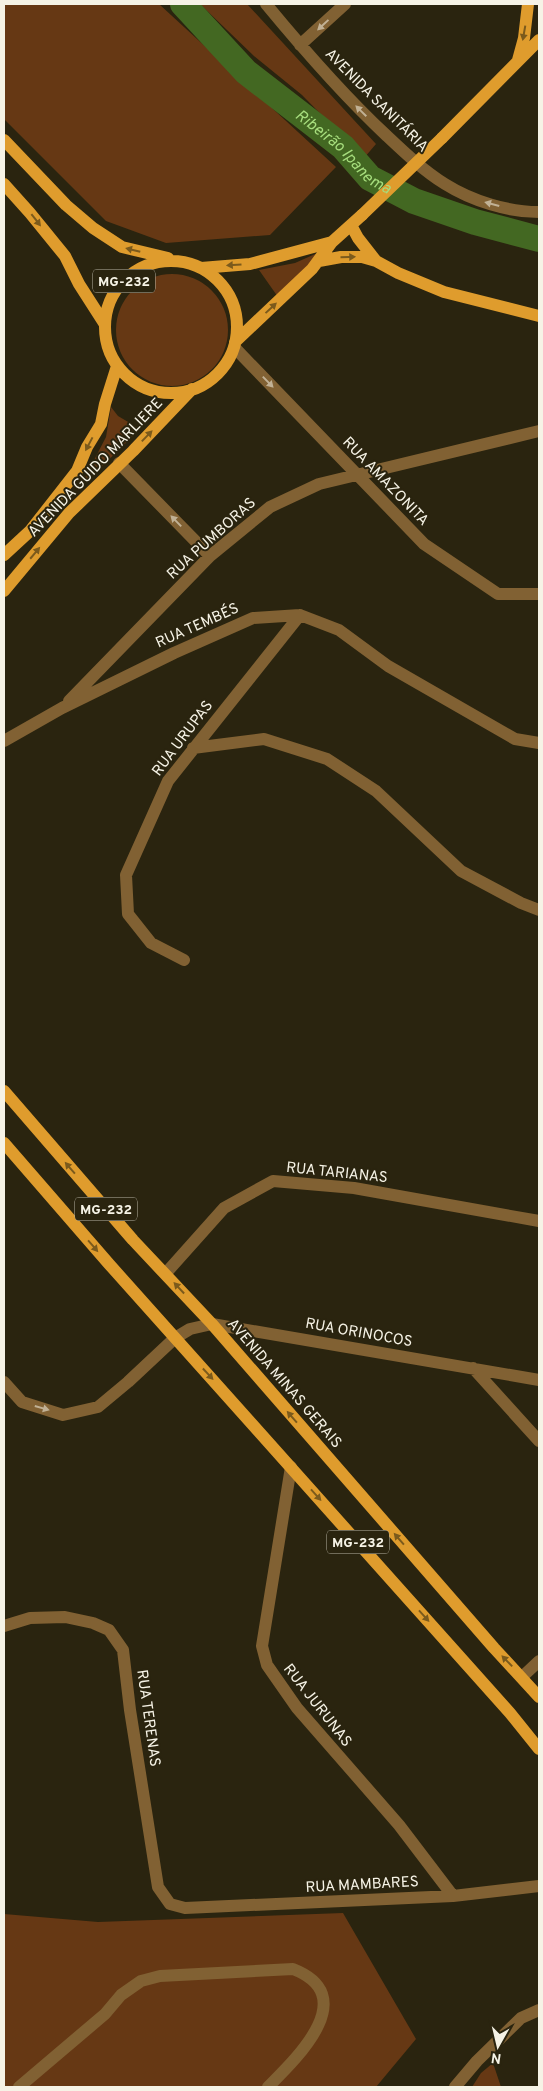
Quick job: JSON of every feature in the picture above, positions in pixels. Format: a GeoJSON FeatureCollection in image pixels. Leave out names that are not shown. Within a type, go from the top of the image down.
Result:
{"type":"FeatureCollection","features":[{"type":"Feature","properties":{"kind":"main road"},"geometry":{"type":"LineString","coordinates":[[517,62],[524,38],[528,4]]}},
{"type":"Feature","properties":{"kind":"main road"},"geometry":{"type":"LineString","coordinates":[[235,344],[319,260],[332,242],[442,138],[539,40]]}},
{"type":"Feature","properties":{"kind":"main road","name":"MG-232"},"geometry":{"type":"LineString","coordinates":[[4,140],[66,205],[93,228],[122,247],[180,261],[201,268],[215,278],[226,291],[234,307],[237,324],[235,344],[227,361],[218,374],[206,383],[192,389],[171,393],[151,390],[132,381],[117,366],[107,346],[104,323],[111,297],[128,275],[153,263],[180,261]]}},
{"type":"Feature","properties":{"kind":"main road","name":"MG-232"},"geometry":{"type":"LineString","coordinates":[[4,184],[65,256],[79,284],[104,323]]}},
{"type":"Feature","properties":{"kind":"main road"},"geometry":{"type":"LineString","coordinates":[[351,225],[358,238],[376,261]]}},
{"type":"Feature","properties":{"kind":"main road"},"geometry":{"type":"LineString","coordinates":[[201,268],[250,264],[332,242]]}},
{"type":"Feature","properties":{"kind":"main road"},"geometry":{"type":"LineString","coordinates":[[319,260],[351,256],[376,261],[398,273],[444,292],[539,316]]}},
{"type":"Feature","properties":{"kind":"main road","name":"AVENIDA GUIDO MARLIERE"},"geometry":{"type":"LineString","coordinates":[[4,555],[30,531],[77,471],[101,424],[117,366]]}},
{"type":"Feature","properties":{"kind":"main road","name":"AVENIDA GUIDO MARLIERE"},"geometry":{"type":"LineString","coordinates":[[4,590],[69,513],[192,389]]}},
{"type":"Feature","properties":{"kind":"main road","name":"AVENIDA MINAS GERAIS"},"geometry":{"type":"LineString","coordinates":[[4,1091],[133,1240],[212,1324],[494,1648],[539,1697]]}},
{"type":"Feature","properties":{"kind":"main road","name":"MG-232"},"geometry":{"type":"LineString","coordinates":[[4,1143],[175,1338],[504,1706],[539,1749]]}},
{"type":"Feature","properties":{"kind":"street","name":"AVENIDA SANITÁRIA"},"geometry":{"type":"LineString","coordinates":[[266,4],[300,45],[379,129],[416,163],[446,185],[479,200],[523,212],[539,212]]}},
{"type":"Feature","properties":{"kind":"street"},"geometry":{"type":"LineString","coordinates":[[300,45],[345,4]]}},
{"type":"Feature","properties":{"kind":"street","name":"RUA AMAZONITA"},"geometry":{"type":"LineString","coordinates":[[235,344],[424,544],[498,594],[539,594]]}},
{"type":"Feature","properties":{"kind":"street","name":"RUA PUMBORAS"},"geometry":{"type":"LineString","coordinates":[[62,708],[210,556],[270,507],[319,484],[539,431]]}},
{"type":"Feature","properties":{"kind":"street"},"geometry":{"type":"LineString","coordinates":[[119,463],[210,556]]}},
{"type":"Feature","properties":{"kind":"street","name":"RUA TEMBÉS"},"geometry":{"type":"LineString","coordinates":[[4,741],[62,708],[174,653],[253,618],[300,615],[339,630],[388,666],[444,700],[515,739],[539,743]]}},
{"type":"Feature","properties":{"kind":"street","name":"RUA URUPAS"},"geometry":{"type":"LineString","coordinates":[[184,960],[151,943],[128,914],[126,875],[168,781],[300,615]]}},
{"type":"Feature","properties":{"kind":"street"},"geometry":{"type":"LineString","coordinates":[[193,748],[264,739],[327,760],[376,792],[461,871],[520,903],[539,910]]}},
{"type":"Feature","properties":{"kind":"street","name":"RUA TARIANAS"},"geometry":{"type":"LineString","coordinates":[[166,1273],[224,1208],[274,1181],[354,1188],[539,1221]]}},
{"type":"Feature","properties":{"kind":"street","name":"RUA ORINOCOS"},"geometry":{"type":"LineString","coordinates":[[4,1382],[22,1402],[64,1415],[98,1407],[175,1338],[190,1329],[212,1324],[539,1380]]}},
{"type":"Feature","properties":{"kind":"street"},"geometry":{"type":"LineString","coordinates":[[473,1368],[539,1441]]}},
{"type":"Feature","properties":{"kind":"street","name":"RUA JURUNAS"},"geometry":{"type":"LineString","coordinates":[[291,1467],[262,1646],[267,1664],[297,1708],[399,1825],[453,1896]]}},
{"type":"Feature","properties":{"kind":"street","name":"RUA TERENAS"},"geometry":{"type":"LineString","coordinates":[[4,1626],[30,1618],[65,1617],[93,1623],[110,1630],[123,1650],[130,1710],[158,1887],[170,1904],[185,1908]]}},
{"type":"Feature","properties":{"kind":"street"},"geometry":{"type":"LineString","coordinates":[[522,1677],[539,1661]]}},
{"type":"Feature","properties":{"kind":"street","name":"RUA MAMBARES"},"geometry":{"type":"LineString","coordinates":[[185,1908],[453,1896],[539,1886]]}},
{"type":"Feature","properties":{"kind":"street"},"geometry":{"type":"LineString","coordinates":[[19,2087],[105,2014],[121,1995],[141,1981],[160,1976],[293,1969],[306,1974],[319,1988],[324,2008],[322,2020],[303,2052],[268,2087]]}},
{"type":"Feature","properties":{"kind":"street"},"geometry":{"type":"LineString","coordinates":[[455,2087],[477,2061],[521,2018],[539,2010]]}},
{"type":"Feature","properties":{"kind":"shaded area"},"geometry":{"type":"Polygon","coordinates":[[[4,4],[159,4],[336,167],[270,235],[166,243],[106,221],[4,119],[4,4]]]}},
{"type":"Feature","properties":{"kind":"shaded area"},"geometry":{"type":"Polygon","coordinates":[[[200,4],[247,4],[376,144],[364,158],[302,95],[254,56],[200,4]]]}},
{"type":"Feature","properties":{"kind":"shaded area"},"geometry":{"type":"Polygon","coordinates":[[[322,251],[278,297],[259,270],[295,263],[322,251]]]}},
{"type":"Feature","properties":{"kind":"shaded area"},"geometry":{"type":"Polygon","coordinates":[[[172,274],[193,278],[212,290],[224,309],[228,330],[224,351],[212,370],[193,382],[172,386],[151,382],[132,370],[120,351],[116,330],[120,309],[132,290],[151,278],[172,274]]]}},
{"type":"Feature","properties":{"kind":"shaded area"},"geometry":{"type":"Polygon","coordinates":[[[111,407],[118,416],[140,429],[79,489],[106,437],[111,407]]]}},
{"type":"Feature","properties":{"kind":"shaded area"},"geometry":{"type":"Polygon","coordinates":[[[343,1913],[416,2039],[376,2087],[4,2087],[4,1914],[98,1922],[343,1913]]]}},
{"type":"Feature","properties":{"kind":"shaded area"},"geometry":{"type":"Polygon","coordinates":[[[493,2063],[501,2087],[472,2087],[481,2073],[493,2063]]]}},
{"type":"Feature","properties":{"kind":"waterway","name":"Ribeirão Ipanema"},"geometry":{"type":"LineString","coordinates":[[183,4],[246,72],[343,147],[370,178],[414,201],[475,222],[539,239]]}}]}
